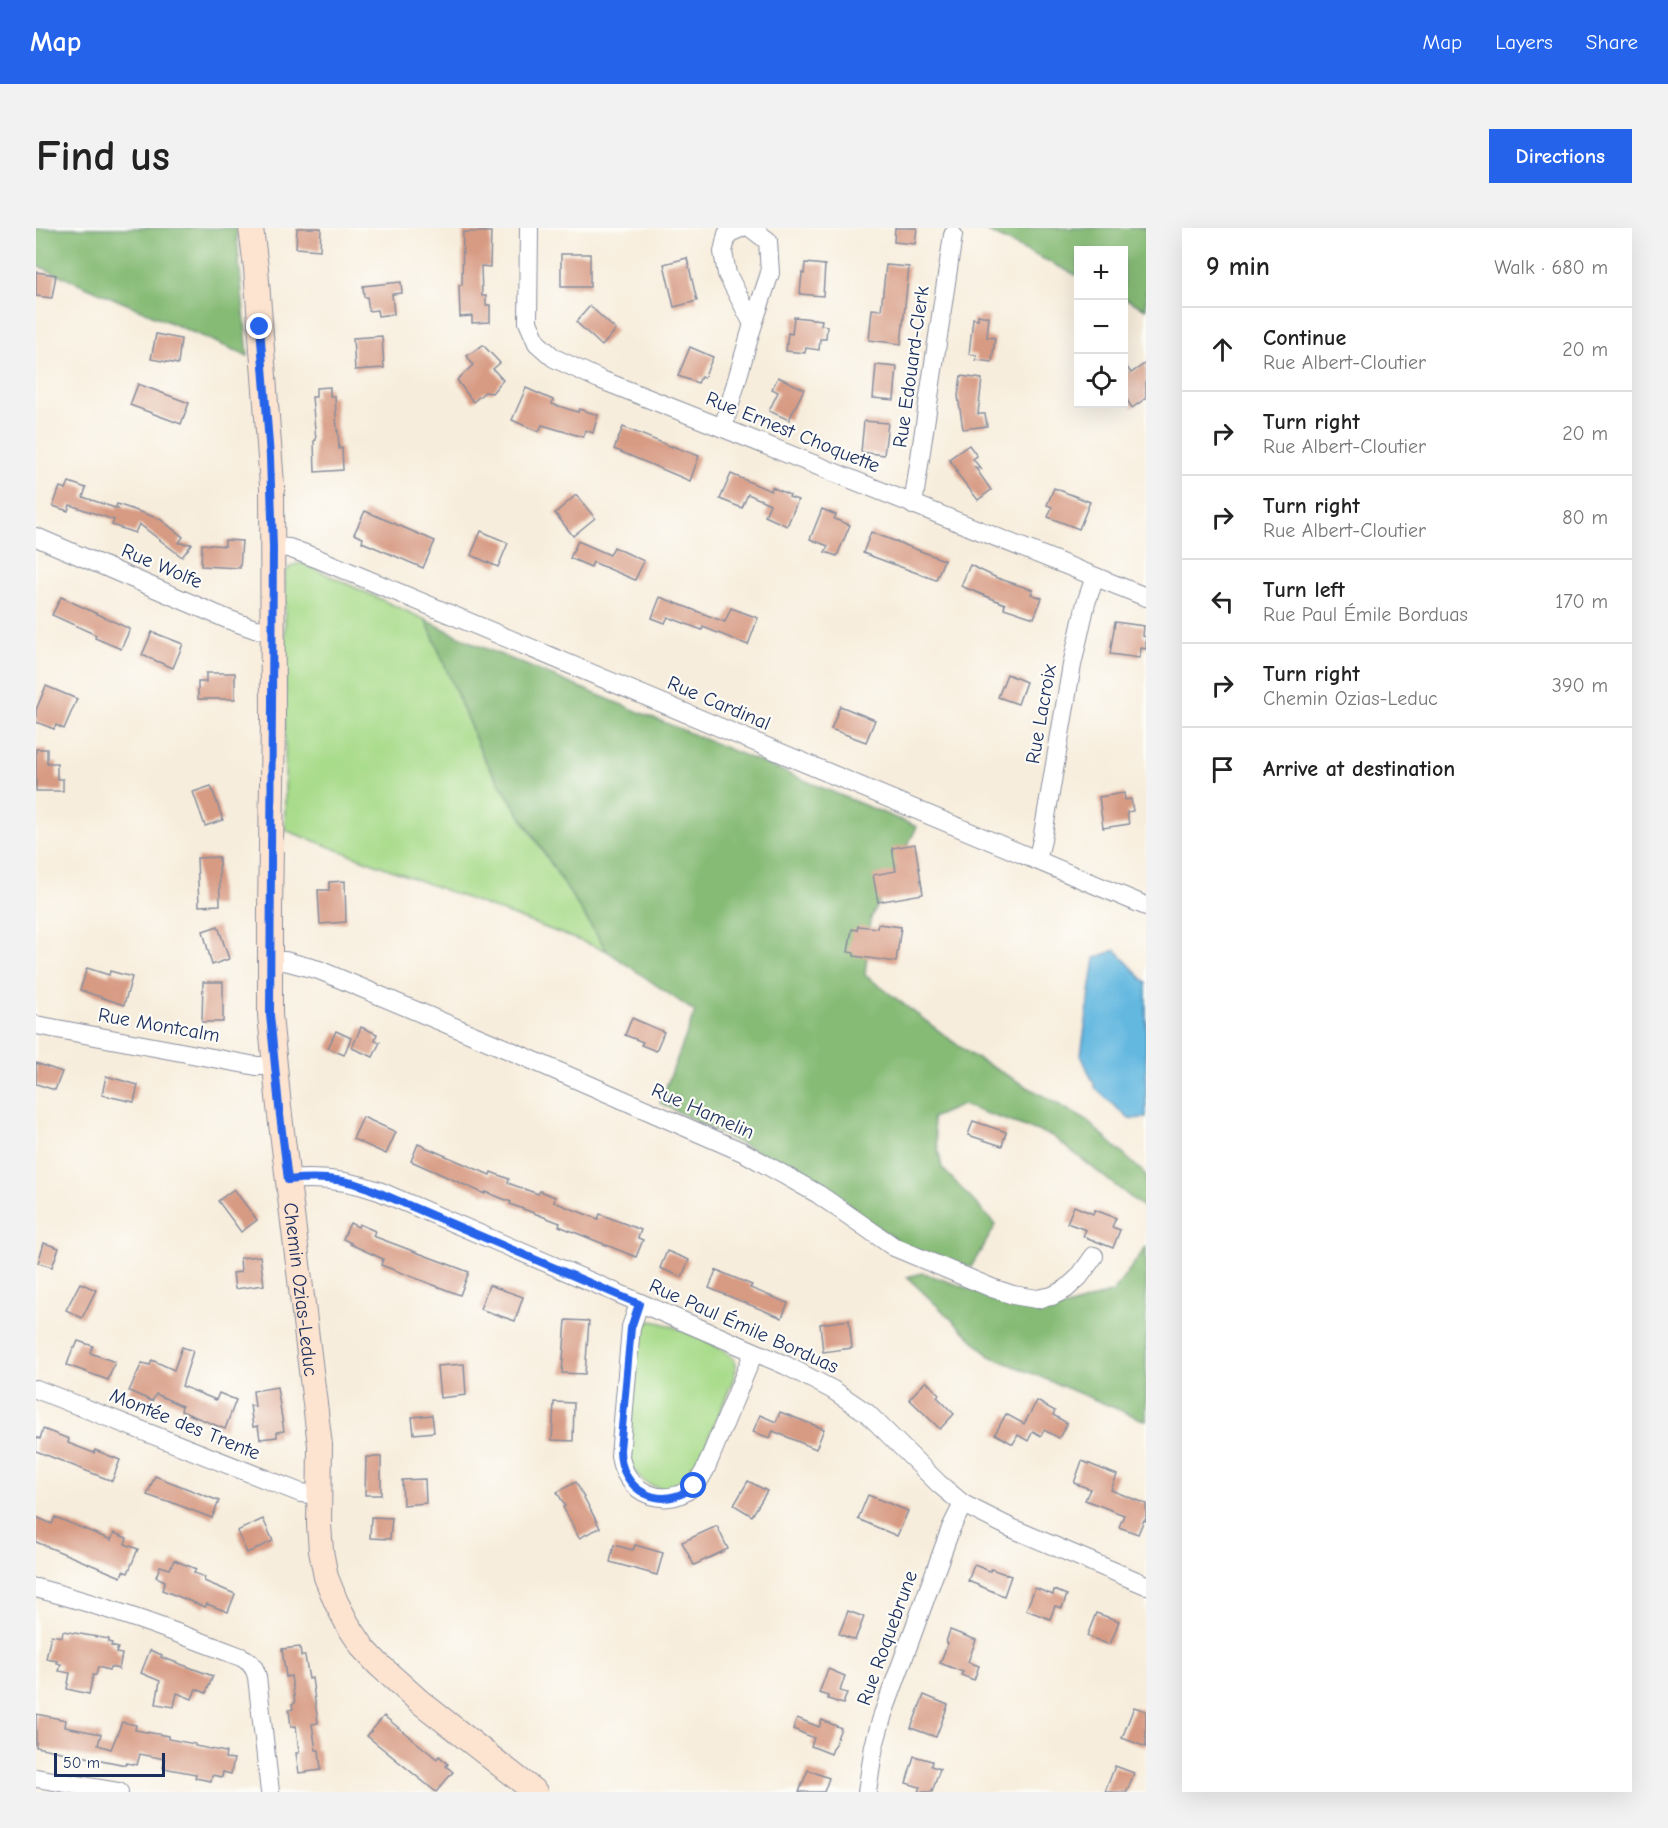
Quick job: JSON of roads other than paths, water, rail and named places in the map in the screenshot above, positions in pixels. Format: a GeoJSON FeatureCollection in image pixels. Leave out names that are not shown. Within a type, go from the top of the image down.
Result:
{"type":"FeatureCollection","features":[{"type":"Feature","properties":{"kind":"street","name":"Chemin Ozias-Leduc"},"geometry":{"type":"LineString","coordinates":[[251,228],[270,457],[273,547],[270,1015],[274,1066],[320,1445],[319,1537],[326,1577],[341,1613],[356,1637],[379,1665],[535,1792]]}},
{"type":"Feature","properties":{"kind":"street","name":"Rue Ernest Choquette"},"geometry":{"type":"LineString","coordinates":[[529,228],[528,322],[537,343],[554,358],[913,505],[1146,597]]}},
{"type":"Feature","properties":{"kind":"street"},"geometry":{"type":"LineString","coordinates":[[741,228],[727,234],[723,252],[727,274],[753,324]]}},
{"type":"Feature","properties":{"kind":"street"},"geometry":{"type":"LineString","coordinates":[[723,428],[770,273],[768,241],[751,228]]}},
{"type":"Feature","properties":{"kind":"street","name":"Rue Edouard-Clerk"},"geometry":{"type":"LineString","coordinates":[[913,505],[953,235]]}},
{"type":"Feature","properties":{"kind":"street","name":"Rue Wolfe"},"geometry":{"type":"LineString","coordinates":[[36,537],[227,619],[255,629],[272,630]]}},
{"type":"Feature","properties":{"kind":"street","name":"Rue Cardinal"},"geometry":{"type":"LineString","coordinates":[[273,547],[289,548],[316,558],[1146,906]]}},
{"type":"Feature","properties":{"kind":"street","name":"Rue Lacroix"},"geometry":{"type":"LineString","coordinates":[[1037,860],[1072,665],[1086,603],[1095,577]]}},
{"type":"Feature","properties":{"kind":"street","name":"Rue Hamelin"},"geometry":{"type":"LineString","coordinates":[[270,961],[285,961],[319,970],[720,1142],[769,1165],[818,1194],[894,1246],[992,1288],[1013,1295],[1037,1299],[1052,1296],[1066,1289],[1079,1277],[1094,1256]]}},
{"type":"Feature","properties":{"kind":"street","name":"Rue Montcalm"},"geometry":{"type":"LineString","coordinates":[[36,1025],[256,1066],[274,1066]]}},
{"type":"Feature","properties":{"kind":"street","name":"Rue Paul Émile Borduas"},"geometry":{"type":"LineString","coordinates":[[288,1180],[332,1179],[356,1183],[373,1189],[754,1352],[821,1383],[856,1405],[883,1428],[939,1485],[963,1503],[1009,1527],[1146,1585]]}},
{"type":"Feature","properties":{"kind":"street"},"geometry":{"type":"LineString","coordinates":[[639,1304],[631,1328],[620,1456],[622,1468],[628,1480],[648,1495],[673,1497],[690,1490],[699,1481],[754,1352]]}},
{"type":"Feature","properties":{"kind":"street","name":"Montée des Trente"},"geometry":{"type":"LineString","coordinates":[[36,1389],[302,1493],[319,1495]]}},
{"type":"Feature","properties":{"kind":"street","name":"Rue Roquebrune"},"geometry":{"type":"LineString","coordinates":[[867,1792],[874,1746],[890,1692],[951,1528],[963,1503]]}},
{"type":"Feature","properties":{"kind":"street"},"geometry":{"type":"LineString","coordinates":[[36,1588],[144,1620],[249,1662],[257,1677],[270,1792]]}},
{"type":"Feature","properties":{"kind":"street"},"geometry":{"type":"LineString","coordinates":[[36,1778],[119,1792]]}},
{"type":"Feature","properties":{"kind":"water"},"geometry":{"type":"Polygon","coordinates":[[[1116,950],[1146,983],[1146,1118],[1129,1119],[1096,1089],[1081,1055],[1095,958],[1116,950]]]}}]}
